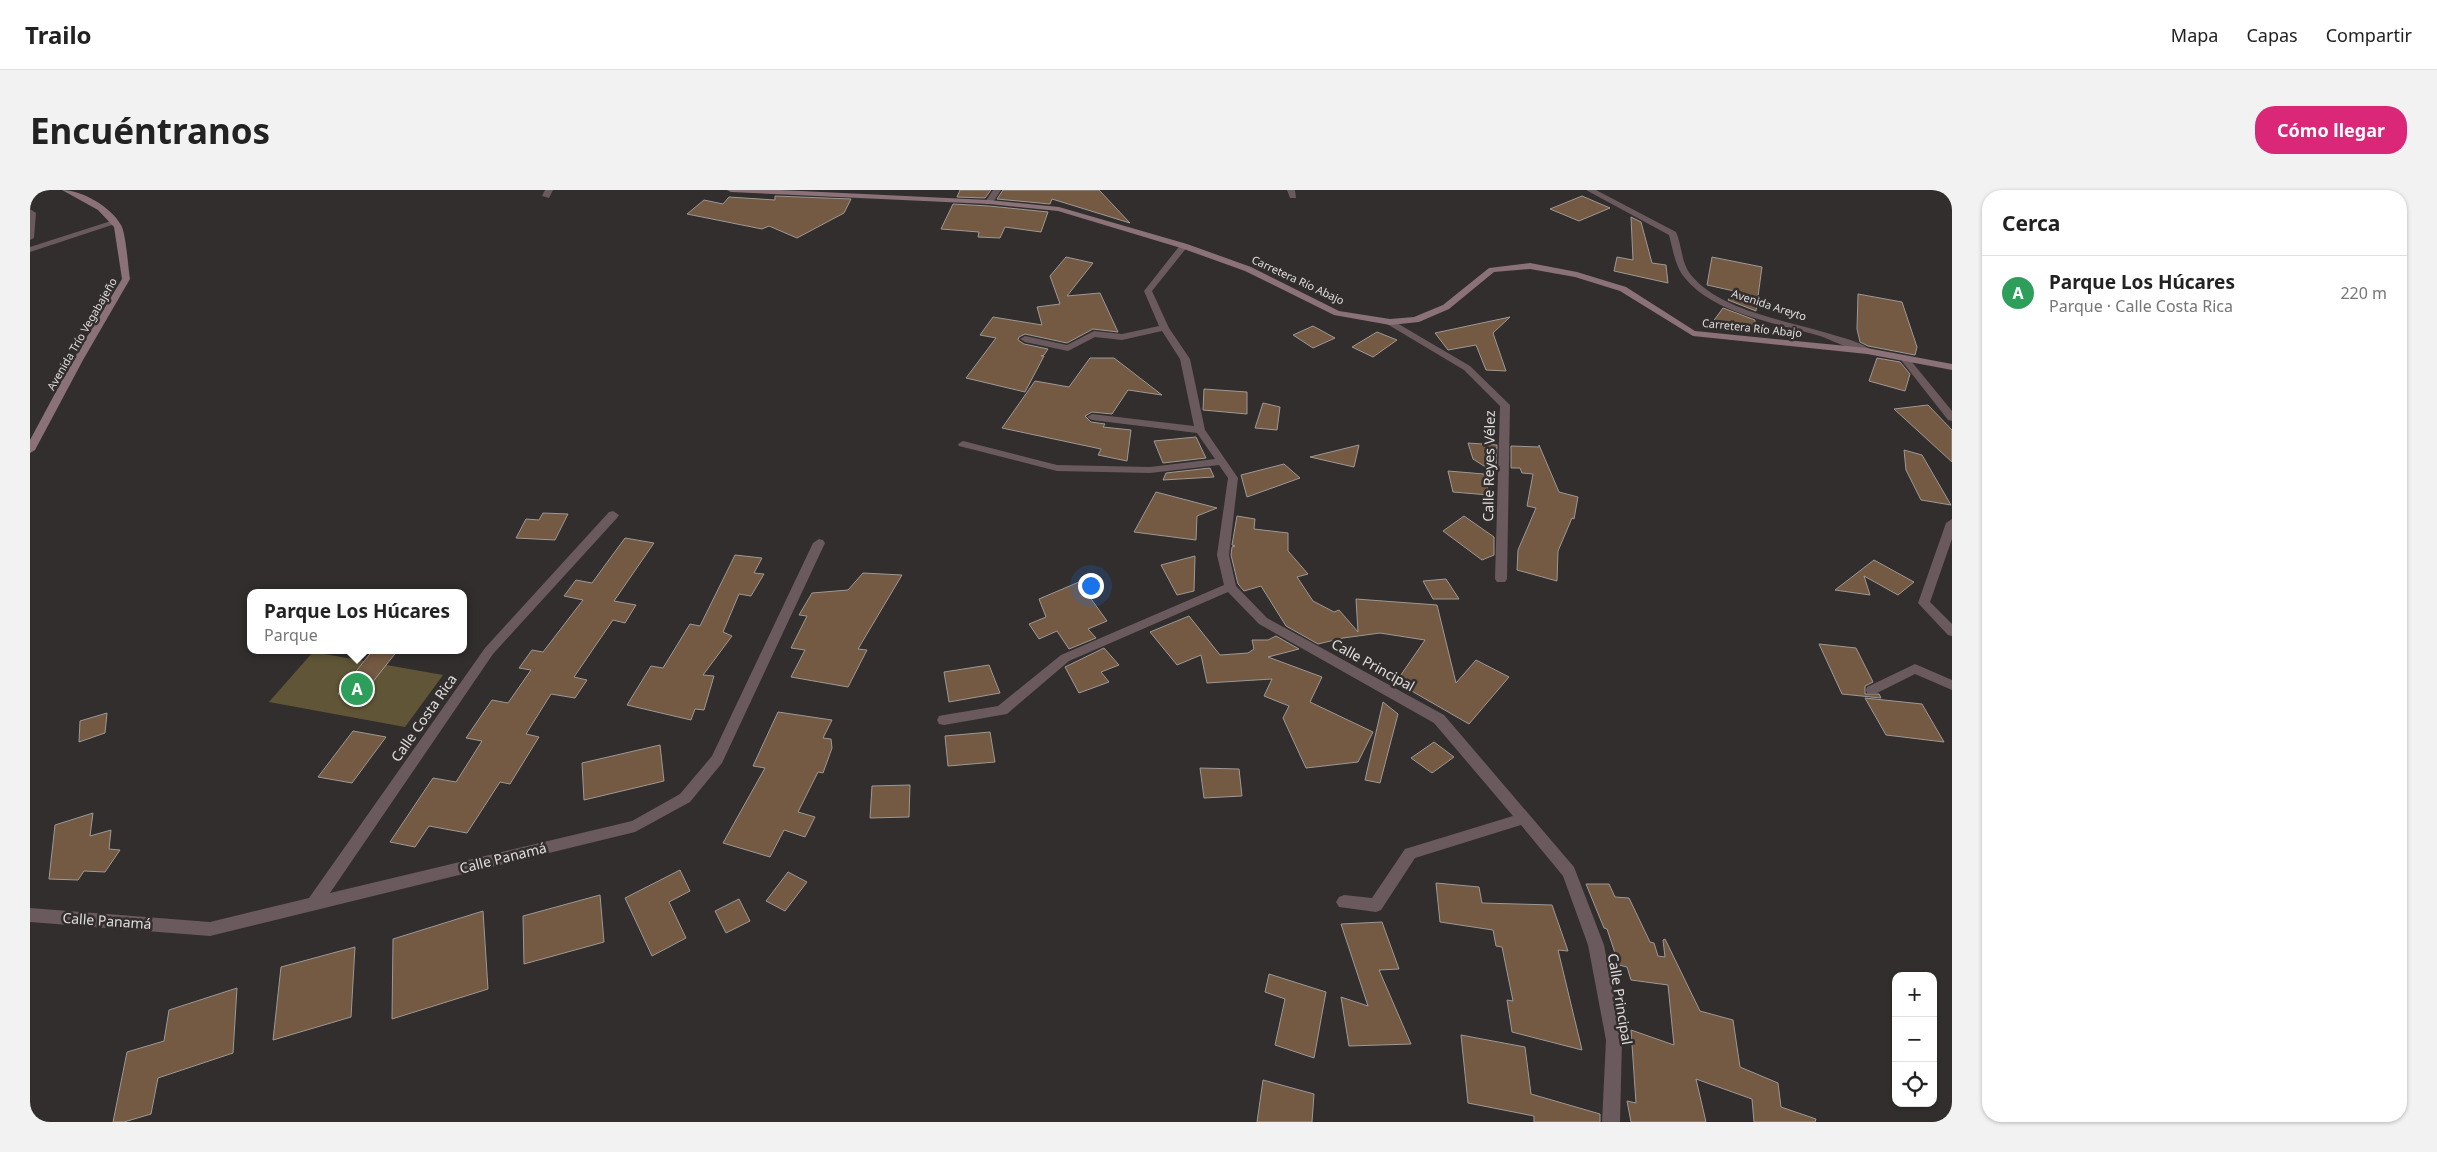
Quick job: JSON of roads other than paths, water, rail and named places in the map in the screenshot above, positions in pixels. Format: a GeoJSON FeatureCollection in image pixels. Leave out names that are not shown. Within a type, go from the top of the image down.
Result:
{"type":"FeatureCollection","features":[{"type":"Feature","properties":{"kind":"street","name":"Avenida Trío Vegabajeño"},"geometry":{"type":"LineString","coordinates":[[30,450],[78,360],[126,280],[118,226],[100,208],[66,190]]}},
{"type":"Feature","properties":{"kind":"street","name":"Carretera Río Abajo"},"geometry":{"type":"LineString","coordinates":[[731,190],[819,192],[990,202],[1059,209],[1184,246],[1248,269],[1337,313],[1390,322],[1416,320],[1446,307],[1492,270],[1530,266],[1578,275],[1623,289],[1693,333],[1866,351],[1952,366]]}},
{"type":"Feature","properties":{"kind":"street"},"geometry":{"type":"LineString","coordinates":[[990,202],[997,190]]}},
{"type":"Feature","properties":{"kind":"street","name":"Avenida Areyto"},"geometry":{"type":"LineString","coordinates":[[1590,190],[1673,234],[1687,276],[1702,292],[1732,306],[1848,340],[1866,351]]}},
{"type":"Feature","properties":{"kind":"street"},"geometry":{"type":"LineString","coordinates":[[30,211],[32,213],[30,238]]}},
{"type":"Feature","properties":{"kind":"street"},"geometry":{"type":"LineString","coordinates":[[30,250],[114,223]]}},
{"type":"Feature","properties":{"kind":"street"},"geometry":{"type":"LineString","coordinates":[[944,720],[1002,710],[1065,658],[1230,587],[1223,555],[1233,478],[1200,430],[1185,359],[1164,328],[1148,291],[1184,246]]}},
{"type":"Feature","properties":{"kind":"street","name":"Calle Reyes Vélez"},"geometry":{"type":"LineString","coordinates":[[1390,322],[1467,368],[1505,405],[1501,579]]}},
{"type":"Feature","properties":{"kind":"street"},"geometry":{"type":"LineString","coordinates":[[1025,340],[1068,348],[1094,334],[1122,337],[1164,328]]}},
{"type":"Feature","properties":{"kind":"street"},"geometry":{"type":"LineString","coordinates":[[1904,358],[1952,418]]}},
{"type":"Feature","properties":{"kind":"street"},"geometry":{"type":"LineString","coordinates":[[1092,417],[1200,430]]}},
{"type":"Feature","properties":{"kind":"street"},"geometry":{"type":"LineString","coordinates":[[963,444],[1057,468],[1150,470],[1223,461]]}},
{"type":"Feature","properties":{"kind":"street","name":"Calle Costa Rica"},"geometry":{"type":"LineString","coordinates":[[313,905],[489,651],[613,515]]}},
{"type":"Feature","properties":{"kind":"street"},"geometry":{"type":"LineString","coordinates":[[1952,523],[1924,603],[1952,632]]}},
{"type":"Feature","properties":{"kind":"street","name":"Calle Panamá"},"geometry":{"type":"LineString","coordinates":[[30,915],[210,929],[635,826],[685,798],[717,759],[819,543]]}},
{"type":"Feature","properties":{"kind":"street","name":"Calle Principal"},"geometry":{"type":"LineString","coordinates":[[1230,587],[1263,621],[1439,719],[1569,872],[1596,944],[1614,1040],[1611,1122]]}},
{"type":"Feature","properties":{"kind":"street"},"geometry":{"type":"LineString","coordinates":[[1872,690],[1915,669],[1952,685]]}},
{"type":"Feature","properties":{"kind":"street"},"geometry":{"type":"LineString","coordinates":[[1344,902],[1376,905],[1410,854],[1522,819]]}},
{"type":"Feature","properties":{"kind":"place","name":"Parque Los Húcares"},"geometry":{"type":"Point","coordinates":[357,689]}}]}
